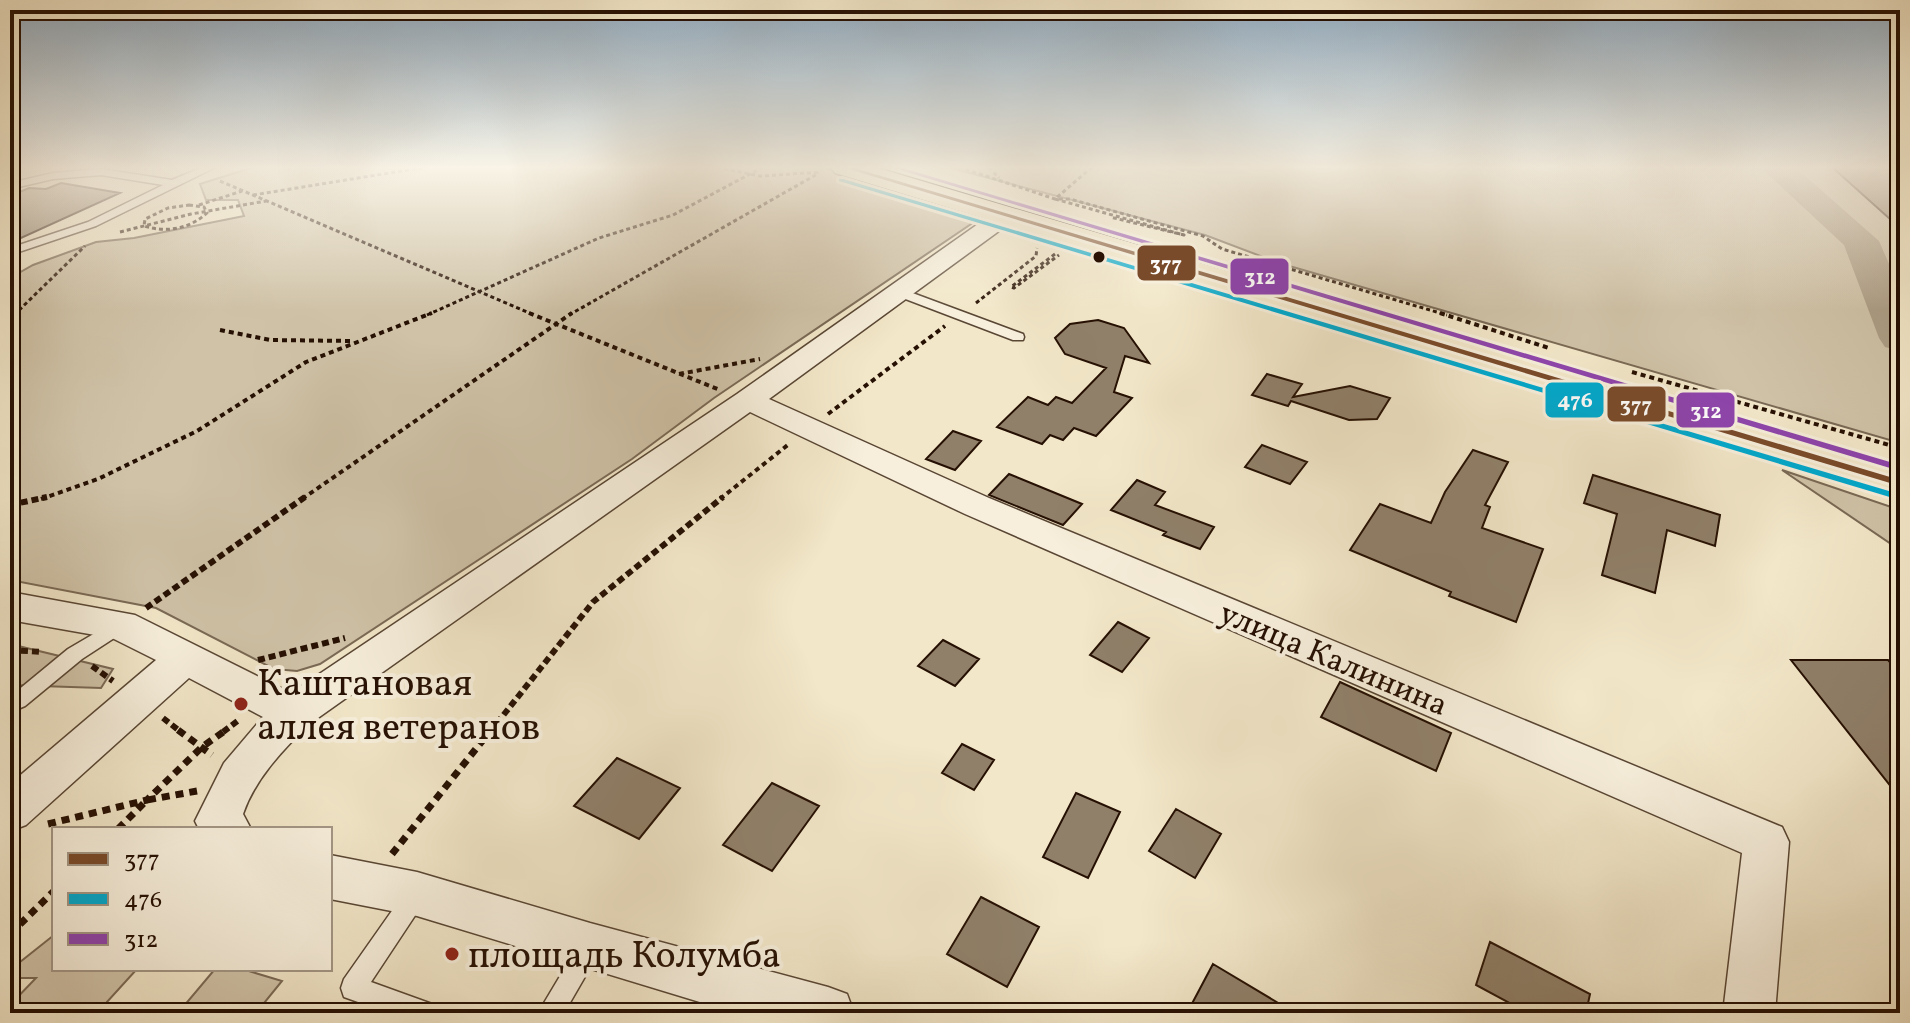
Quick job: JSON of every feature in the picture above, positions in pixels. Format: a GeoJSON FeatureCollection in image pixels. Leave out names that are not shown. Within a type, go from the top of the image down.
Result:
{"type":"FeatureCollection","features":[{"type":"Feature","properties":{"kind":"main road"},"geometry":{"type":"LineString","coordinates":[[1006,215],[1900,483]]}},
{"type":"Feature","properties":{"kind":"main road"},"geometry":{"type":"LineString","coordinates":[[1051,215],[1900,460]]}},
{"type":"Feature","properties":{"kind":"street"},"geometry":{"type":"LineString","coordinates":[[226,827],[218,821],[225,796],[254,752],[293,713],[748,400],[1006,215]]}},
{"type":"Feature","properties":{"kind":"street","name":"улица Калинина"},"geometry":{"type":"LineString","coordinates":[[748,400],[977,506],[1766,842],[1749,1013]]}},
{"type":"Feature","properties":{"kind":"street"},"geometry":{"type":"LineString","coordinates":[[10,606],[121,625],[293,713]]}},
{"type":"Feature","properties":{"kind":"street"},"geometry":{"type":"LineString","coordinates":[[10,811],[200,664]]}},
{"type":"Feature","properties":{"kind":"street"},"geometry":{"type":"LineString","coordinates":[[349,881],[417,894],[590,947],[828,1013]]}},
{"type":"Feature","properties":{"kind":"lane"},"geometry":{"type":"LineString","coordinates":[[10,252],[32,241],[75,231],[107,215]]}},
{"type":"Feature","properties":{"kind":"lane"},"geometry":{"type":"LineString","coordinates":[[899,292],[1018,337]]}},
{"type":"Feature","properties":{"kind":"lane"},"geometry":{"type":"LineString","coordinates":[[18,701],[75,654],[121,625]]}},
{"type":"Feature","properties":{"kind":"lane"},"geometry":{"type":"LineString","coordinates":[[417,894],[353,988],[423,1013]]}},
{"type":"Feature","properties":{"kind":"lane"},"geometry":{"type":"LineString","coordinates":[[550,1013],[590,947]]}},
{"type":"Feature","properties":{"kind":"path"},"geometry":{"type":"LineString","coordinates":[[152,215],[145,219],[144,226],[166,230],[197,222],[205,215]]}},
{"type":"Feature","properties":{"kind":"path"},"geometry":{"type":"LineString","coordinates":[[107,236],[188,215]]}},
{"type":"Feature","properties":{"kind":"path"},"geometry":{"type":"LineString","coordinates":[[299,215],[554,323],[748,400]]}},
{"type":"Feature","properties":{"kind":"path"},"geometry":{"type":"LineString","coordinates":[[10,505],[39,500],[98,479],[197,431],[306,362],[481,292],[599,238],[673,215]]}},
{"type":"Feature","properties":{"kind":"path"},"geometry":{"type":"LineString","coordinates":[[121,625],[554,323],[749,215]]}},
{"type":"Feature","properties":{"kind":"path"},"geometry":{"type":"LineString","coordinates":[[1112,215],[1125,219],[1184,235],[1110,217],[1112,215]]}},
{"type":"Feature","properties":{"kind":"path"},"geometry":{"type":"LineString","coordinates":[[1126,215],[1203,236],[1222,249],[1479,324],[1560,352]]}},
{"type":"Feature","properties":{"kind":"path"},"geometry":{"type":"LineString","coordinates":[[10,321],[23,304],[92,239]]}},
{"type":"Feature","properties":{"kind":"path"},"geometry":{"type":"LineString","coordinates":[[349,881],[593,602],[810,427],[1036,256],[1038,248],[1026,245]]}},
{"type":"Feature","properties":{"kind":"path"},"geometry":{"type":"LineString","coordinates":[[1058,251],[1011,287],[1014,288],[1066,249]]}},
{"type":"Feature","properties":{"kind":"path"},"geometry":{"type":"LineString","coordinates":[[10,305],[23,304]]}},
{"type":"Feature","properties":{"kind":"path"},"geometry":{"type":"LineString","coordinates":[[220,330],[270,340],[359,341]]}},
{"type":"Feature","properties":{"kind":"path"},"geometry":{"type":"LineString","coordinates":[[678,374],[765,358]]}},
{"type":"Feature","properties":{"kind":"path"},"geometry":{"type":"LineString","coordinates":[[1619,369],[1900,448]]}},
{"type":"Feature","properties":{"kind":"path"},"geometry":{"type":"LineString","coordinates":[[200,664],[351,637]]}},
{"type":"Feature","properties":{"kind":"path"},"geometry":{"type":"LineString","coordinates":[[120,827],[147,800],[233,785]]}},
{"type":"Feature","properties":{"kind":"path"},"geometry":{"type":"LineString","coordinates":[[10,934],[52,893]]}},
{"type":"Feature","properties":{"kind":"shaded area"},"geometry":{"type":"Polygon","coordinates":[[[977,215],[977,220],[714,398],[632,459],[320,664],[297,671],[274,669],[156,608],[10,580],[10,278],[33,265],[96,242],[134,238],[244,216],[977,215]]]}},
{"type":"Feature","properties":{"kind":"shaded area"},"geometry":{"type":"Polygon","coordinates":[[[1128,215],[1896,215],[1900,218],[1900,443],[1279,263],[1205,235],[1128,215]]]}},
{"type":"Feature","properties":{"kind":"shaded area"},"geometry":{"type":"Polygon","coordinates":[[[1782,470],[1900,510],[1900,550],[1782,470]]]}},
{"type":"Feature","properties":{"kind":"shaded area"},"geometry":{"type":"Polygon","coordinates":[[[10,644],[113,669],[101,688],[10,685],[10,644]]]}},
{"type":"Feature","properties":{"kind":"shaded area"},"geometry":{"type":"Polygon","coordinates":[[[52,937],[52,971],[135,971],[97,1013],[10,1013],[10,1005],[36,978],[10,978],[10,970],[52,937]]]}},
{"type":"Feature","properties":{"kind":"shaded area"},"geometry":{"type":"Polygon","coordinates":[[[213,971],[249,971],[282,981],[256,1013],[178,1013],[213,971]]]}},
{"type":"Feature","properties":{"kind":"building"},"geometry":{"type":"Polygon","coordinates":[[[10,215],[72,215],[10,243],[10,215]]]}},
{"type":"Feature","properties":{"kind":"building"},"geometry":{"type":"Polygon","coordinates":[[[1885,215],[1900,215],[1900,228],[1885,215]]]}},
{"type":"Feature","properties":{"kind":"building"},"geometry":{"type":"Polygon","coordinates":[[[1098,320],[1124,328],[1149,363],[1125,356],[1114,392],[1132,398],[1096,436],[1074,428],[1063,440],[1050,435],[1042,444],[997,427],[1028,397],[1048,405],[1056,397],[1072,403],[1106,368],[1065,354],[1055,338],[1070,324],[1098,320]]]}},
{"type":"Feature","properties":{"kind":"building"},"geometry":{"type":"Polygon","coordinates":[[[1267,374],[1302,384],[1293,397],[1350,386],[1390,398],[1377,419],[1349,420],[1291,401],[1288,406],[1252,395],[1267,374]]]}},
{"type":"Feature","properties":{"kind":"building"},"geometry":{"type":"Polygon","coordinates":[[[953,431],[981,441],[955,470],[926,459],[953,431]]]}},
{"type":"Feature","properties":{"kind":"building"},"geometry":{"type":"Polygon","coordinates":[[[1262,445],[1307,462],[1290,484],[1245,467],[1262,445]]]}},
{"type":"Feature","properties":{"kind":"building"},"geometry":{"type":"Polygon","coordinates":[[[1473,450],[1508,462],[1485,505],[1490,507],[1482,528],[1543,549],[1516,622],[1449,596],[1451,592],[1350,550],[1380,504],[1431,523],[1445,492],[1473,450]]]}},
{"type":"Feature","properties":{"kind":"building"},"geometry":{"type":"Polygon","coordinates":[[[1009,474],[1082,504],[1063,525],[989,495],[1009,474]]]}},
{"type":"Feature","properties":{"kind":"building"},"geometry":{"type":"Polygon","coordinates":[[[1593,475],[1720,515],[1715,546],[1667,530],[1655,593],[1602,575],[1617,514],[1584,503],[1593,475]]]}},
{"type":"Feature","properties":{"kind":"building"},"geometry":{"type":"Polygon","coordinates":[[[1137,480],[1165,492],[1155,505],[1214,527],[1200,549],[1111,510],[1137,480]]]}},
{"type":"Feature","properties":{"kind":"building"},"geometry":{"type":"Polygon","coordinates":[[[1118,622],[1149,638],[1122,672],[1090,655],[1118,622]]]}},
{"type":"Feature","properties":{"kind":"building"},"geometry":{"type":"Polygon","coordinates":[[[943,640],[979,659],[955,686],[918,666],[943,640]]]}},
{"type":"Feature","properties":{"kind":"building"},"geometry":{"type":"Polygon","coordinates":[[[1791,660],[1888,660],[1900,673],[1900,798],[1791,660]]]}},
{"type":"Feature","properties":{"kind":"building"},"geometry":{"type":"Polygon","coordinates":[[[1340,682],[1451,733],[1436,771],[1321,717],[1340,682]]]}},
{"type":"Feature","properties":{"kind":"building"},"geometry":{"type":"Polygon","coordinates":[[[962,744],[994,760],[974,790],[942,773],[962,744]]]}},
{"type":"Feature","properties":{"kind":"building"},"geometry":{"type":"Polygon","coordinates":[[[617,758],[680,788],[639,839],[574,806],[617,758]]]}},
{"type":"Feature","properties":{"kind":"building"},"geometry":{"type":"Polygon","coordinates":[[[772,783],[819,806],[772,871],[723,845],[772,783]]]}},
{"type":"Feature","properties":{"kind":"building"},"geometry":{"type":"Polygon","coordinates":[[[1076,793],[1120,812],[1088,878],[1043,857],[1076,793]]]}},
{"type":"Feature","properties":{"kind":"building"},"geometry":{"type":"Polygon","coordinates":[[[1176,809],[1221,834],[1195,878],[1149,851],[1176,809]]]}},
{"type":"Feature","properties":{"kind":"building"},"geometry":{"type":"Polygon","coordinates":[[[981,897],[1039,927],[1007,987],[947,954],[981,897]]]}},
{"type":"Feature","properties":{"kind":"building"},"geometry":{"type":"Polygon","coordinates":[[[1490,942],[1590,994],[1586,1013],[1528,1013],[1476,985],[1490,942]]]}},
{"type":"Feature","properties":{"kind":"building"},"geometry":{"type":"Polygon","coordinates":[[[1213,964],[1295,1013],[1187,1013],[1213,964]]]}},
{"type":"Feature","properties":{"kind":"waterway"},"geometry":{"type":"LineString","coordinates":[[1831,215],[1861,241],[1900,338]]}},
{"type":"Feature","properties":{"kind":"waterway"},"geometry":{"type":"LineString","coordinates":[[1892,318],[1900,319]]}},
{"type":"Feature","properties":{"kind":"transit line","name":"476"},"geometry":{"type":"LineString","coordinates":[[957,215],[1896,496]]}},
{"type":"Feature","properties":{"kind":"transit line","name":"377"},"geometry":{"type":"LineString","coordinates":[[1004,215],[1900,483]]}},
{"type":"Feature","properties":{"kind":"transit line","name":"312"},"geometry":{"type":"LineString","coordinates":[[1053,215],[1900,468]]}},
{"type":"Feature","properties":{"kind":"place","name":"Каштановая аллея ветеранов"},"geometry":{"type":"Point","coordinates":[241,704]}},
{"type":"Feature","properties":{"kind":"place","name":"площадь Колумба"},"geometry":{"type":"Point","coordinates":[452,954]}}]}
